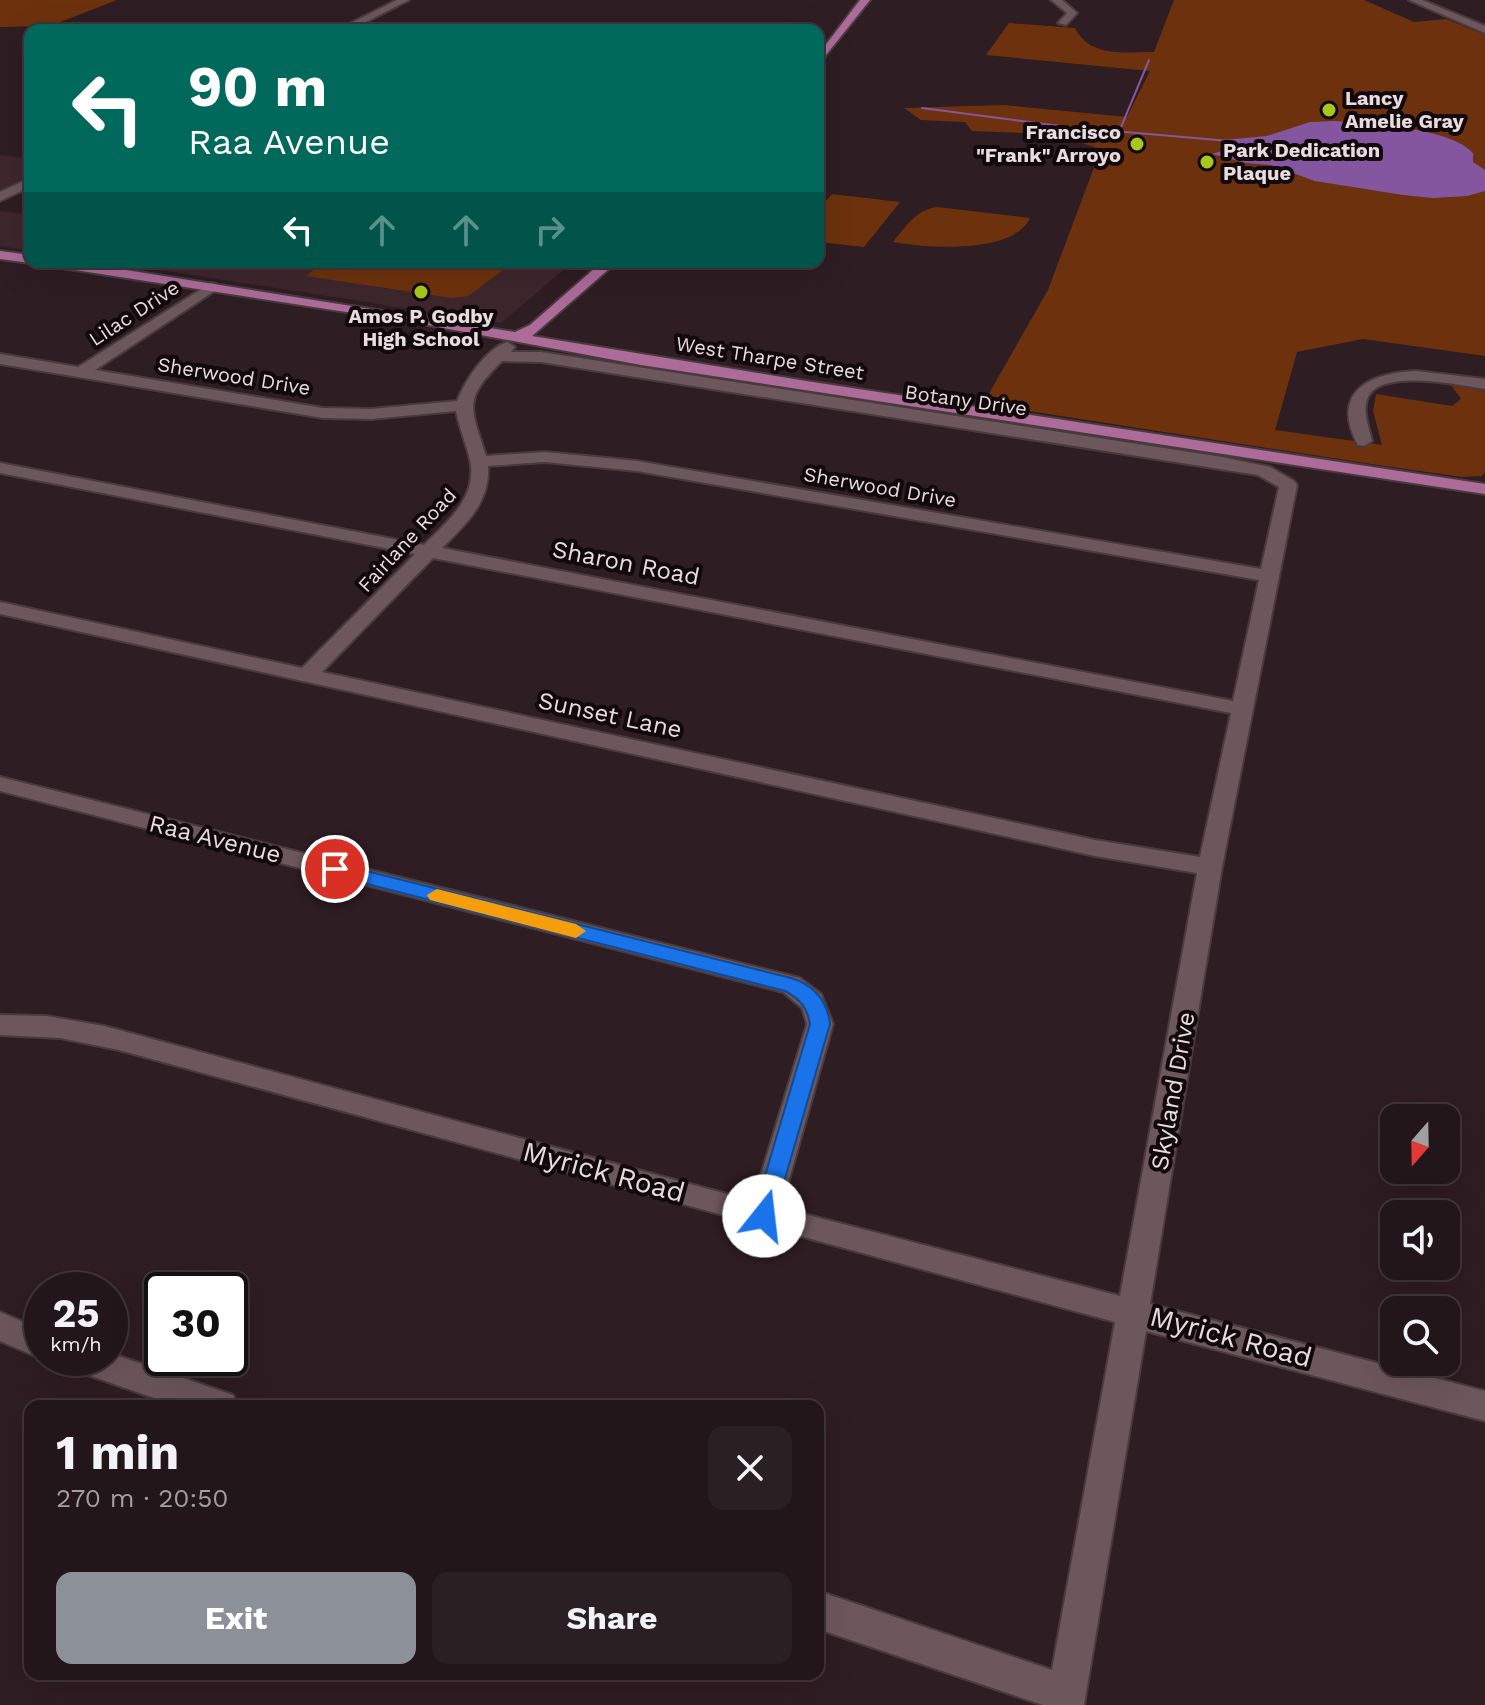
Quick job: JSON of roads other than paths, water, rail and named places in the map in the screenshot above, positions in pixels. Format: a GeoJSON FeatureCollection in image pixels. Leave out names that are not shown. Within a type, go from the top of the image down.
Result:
{"type":"FeatureCollection","features":[{"type":"Feature","properties":{"kind":"main road"},"geometry":{"type":"LineString","coordinates":[[824,36],[851,0]]}},
{"type":"Feature","properties":{"kind":"main road"},"geometry":{"type":"LineString","coordinates":[[824,54],[865,0]]}},
{"type":"Feature","properties":{"kind":"main road"},"geometry":{"type":"LineString","coordinates":[[824,40],[836,39]]}},
{"type":"Feature","properties":{"kind":"main road"},"geometry":{"type":"LineString","coordinates":[[0,255],[24,258]]}},
{"type":"Feature","properties":{"kind":"main road","name":"West Tharpe Street"},"geometry":{"type":"LineString","coordinates":[[88,268],[806,386],[1008,414],[1485,489]]}},
{"type":"Feature","properties":{"kind":"main road"},"geometry":{"type":"LineString","coordinates":[[518,337],[521,325],[583,268]]}},
{"type":"Feature","properties":{"kind":"main road"},"geometry":{"type":"LineString","coordinates":[[518,337],[535,328],[603,268]]}},
{"type":"Feature","properties":{"kind":"street"},"geometry":{"type":"LineString","coordinates":[[354,24],[404,0]]}},
{"type":"Feature","properties":{"kind":"street"},"geometry":{"type":"LineString","coordinates":[[1056,0],[1072,13],[1063,23]]}},
{"type":"Feature","properties":{"kind":"street"},"geometry":{"type":"LineString","coordinates":[[1414,0],[1485,30]]}},
{"type":"Feature","properties":{"kind":"street"},"geometry":{"type":"LineString","coordinates":[[0,197],[24,185]]}},
{"type":"Feature","properties":{"kind":"street","name":"Lilac Drive"},"geometry":{"type":"LineString","coordinates":[[80,373],[211,287]]}},
{"type":"Feature","properties":{"kind":"street"},"geometry":{"type":"LineString","coordinates":[[481,461],[467,426],[463,405],[473,381],[518,337]]}},
{"type":"Feature","properties":{"kind":"street","name":"Botany Drive"},"geometry":{"type":"LineString","coordinates":[[496,356],[541,357],[1208,459],[1256,469],[1284,480]]}},
{"type":"Feature","properties":{"kind":"street","name":"Sherwood Drive"},"geometry":{"type":"LineString","coordinates":[[0,359],[323,413],[371,414],[463,405]]}},
{"type":"Feature","properties":{"kind":"street"},"geometry":{"type":"LineString","coordinates":[[1364,441],[1357,422],[1357,403],[1361,391],[1376,380],[1409,376],[1485,384]]}},
{"type":"Feature","properties":{"kind":"street","name":"Sherwood Drive"},"geometry":{"type":"LineString","coordinates":[[481,461],[545,457],[625,465],[1270,576]]}},
{"type":"Feature","properties":{"kind":"street","name":"Fairlane Road"},"geometry":{"type":"LineString","coordinates":[[307,675],[468,511],[482,478],[481,461]]}},
{"type":"Feature","properties":{"kind":"street","name":"Sharon Road"},"geometry":{"type":"LineString","coordinates":[[0,468],[1242,709]]}},
{"type":"Feature","properties":{"kind":"street","name":"Skyland Drive"},"geometry":{"type":"LineString","coordinates":[[1066,1700],[1210,867],[1289,491],[1284,480]]}},
{"type":"Feature","properties":{"kind":"street","name":"Sunset Lane"},"geometry":{"type":"LineString","coordinates":[[0,608],[1095,848],[1210,867]]}},
{"type":"Feature","properties":{"kind":"street","name":"Raa Avenue"},"geometry":{"type":"LineString","coordinates":[[0,784],[791,985],[805,993],[818,1011],[820,1024],[764,1216]]}},
{"type":"Feature","properties":{"kind":"street","name":"Myrick Road"},"geometry":{"type":"LineString","coordinates":[[0,1025],[67,1028],[119,1040],[764,1216],[1485,1406]]}},
{"type":"Feature","properties":{"kind":"street"},"geometry":{"type":"LineString","coordinates":[[0,1326],[24,1337]]}},
{"type":"Feature","properties":{"kind":"street"},"geometry":{"type":"LineString","coordinates":[[128,1374],[203,1400]]}},
{"type":"Feature","properties":{"kind":"street"},"geometry":{"type":"LineString","coordinates":[[824,1612],[1066,1700]]}},
{"type":"Feature","properties":{"kind":"waterway"},"geometry":{"type":"LineString","coordinates":[[1119,131],[1149,60]]}},
{"type":"Feature","properties":{"kind":"waterway"},"geometry":{"type":"LineString","coordinates":[[922,108],[1119,131]]}},
{"type":"Feature","properties":{"kind":"waterway"},"geometry":{"type":"LineString","coordinates":[[1119,131],[1229,141]]}},
{"type":"Feature","properties":{"kind":"place","name":"Lancy Amelie Gray"},"geometry":{"type":"Point","coordinates":[1329,110]}},
{"type":"Feature","properties":{"kind":"place","name":"Francisco \"Frank\" Arroyo"},"geometry":{"type":"Point","coordinates":[1137,144]}},
{"type":"Feature","properties":{"kind":"place","name":"Park Dedication Plaque"},"geometry":{"type":"Point","coordinates":[1207,162]}},
{"type":"Feature","properties":{"kind":"place","name":"Amos P. Godby High School"},"geometry":{"type":"Point","coordinates":[421,292]}}]}
